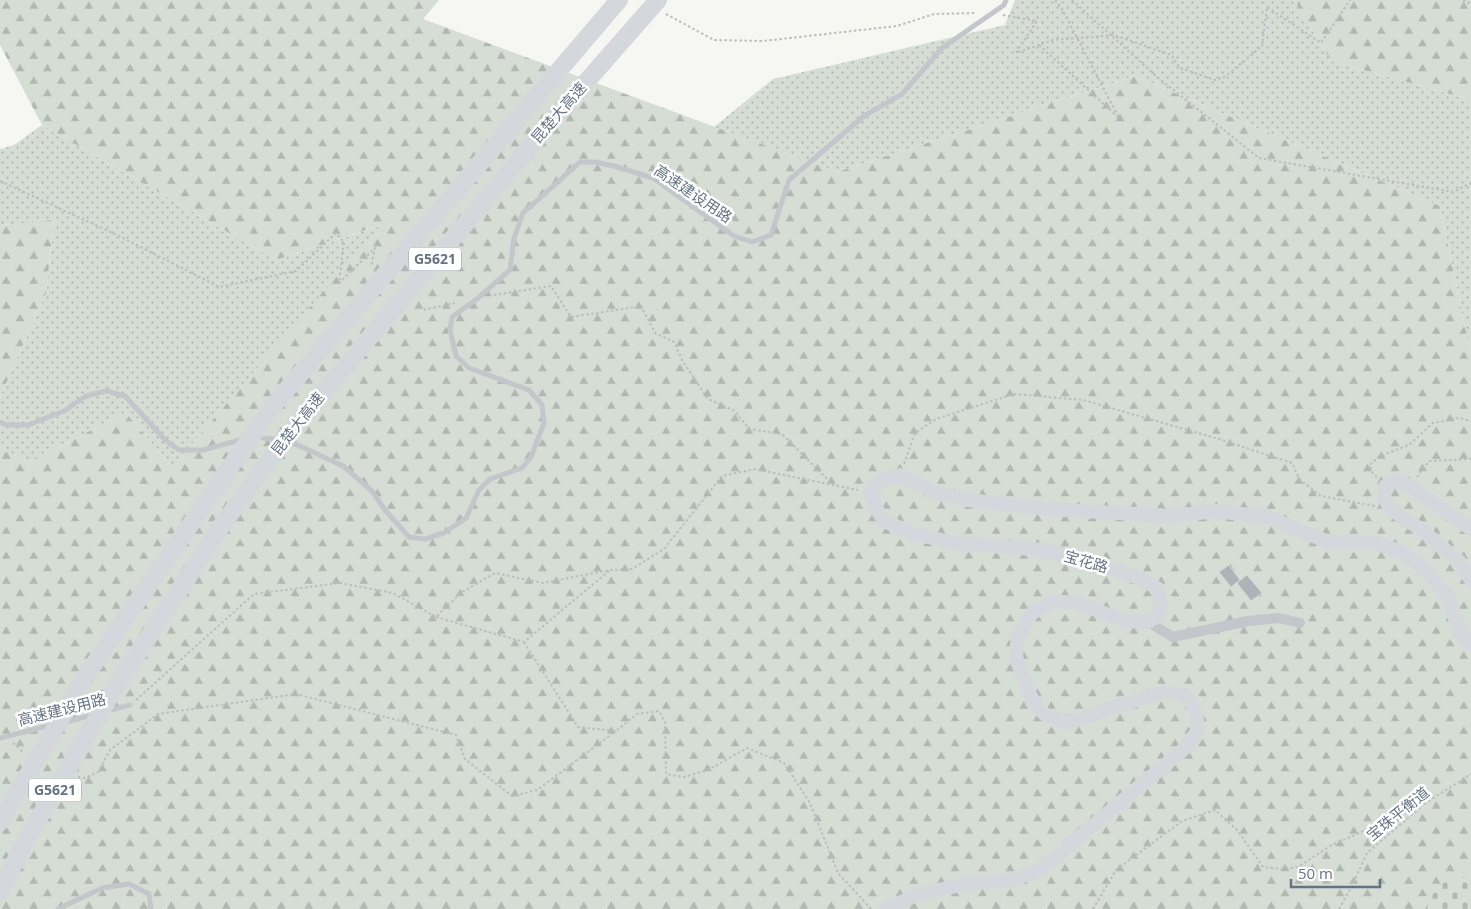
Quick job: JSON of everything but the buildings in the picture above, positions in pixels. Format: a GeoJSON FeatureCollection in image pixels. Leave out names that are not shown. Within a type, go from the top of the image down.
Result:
{"type":"FeatureCollection","features":[{"type":"Feature","properties":{"kind":"highway","name":"昆楚大高速"},"geometry":{"type":"LineString","coordinates":[[0,822],[87,674],[271,408],[619,0]]}},
{"type":"Feature","properties":{"kind":"highway","name":"昆楚大高速"},"geometry":{"type":"LineString","coordinates":[[0,892],[22,847],[113,691],[222,525],[295,426],[550,122],[662,7]]}},
{"type":"Feature","properties":{"kind":"main road"},"geometry":{"type":"LineString","coordinates":[[870,493],[882,479],[901,475],[931,492],[968,500],[1048,509],[1171,516],[1215,510],[1268,517],[1328,542],[1372,542],[1399,552],[1424,568],[1448,598],[1460,635],[1471,644]]}},
{"type":"Feature","properties":{"kind":"main road"},"geometry":{"type":"LineString","coordinates":[[1471,529],[1398,480],[1386,486],[1384,497],[1390,509],[1422,530],[1460,562],[1471,580]]}},
{"type":"Feature","properties":{"kind":"main road","name":"宝花路"},"geometry":{"type":"LineString","coordinates":[[870,493],[876,508],[884,520],[915,534],[954,543],[1044,550],[1142,579],[1158,589],[1161,604],[1157,616],[1148,622]]}},
{"type":"Feature","properties":{"kind":"main road"},"geometry":{"type":"LineString","coordinates":[[886,909],[914,896],[964,884],[1013,880],[1040,870],[1185,748],[1198,730],[1196,710],[1184,695],[1163,692],[1066,723],[1044,714],[1031,696],[1016,657],[1018,635],[1033,612],[1052,602],[1075,602],[1125,621],[1148,622]]}},
{"type":"Feature","properties":{"kind":"street"},"geometry":{"type":"LineString","coordinates":[[1148,622],[1173,637],[1248,621],[1279,618],[1300,624]]}},
{"type":"Feature","properties":{"kind":"lane","name":"高速建设用路"},"geometry":{"type":"LineString","coordinates":[[0,422],[6,425],[28,425],[64,411],[86,396],[106,391],[125,396],[165,440],[179,450],[203,450],[253,437],[293,442],[343,466],[372,491],[385,510],[410,537],[425,539],[444,533],[466,518],[479,490],[490,479],[522,468],[531,457],[544,423],[542,405],[529,390],[470,368],[456,356],[450,330],[452,317],[478,298],[510,270],[514,238],[523,213],[580,162],[595,162],[653,178],[734,236],[752,242],[771,235],[789,180],[864,116],[902,94],[942,48],[1004,5],[1006,0]]}},
{"type":"Feature","properties":{"kind":"lane","name":"高速建设用路"},"geometry":{"type":"LineString","coordinates":[[3,738],[130,705]]}},
{"type":"Feature","properties":{"kind":"lane"},"geometry":{"type":"LineString","coordinates":[[58,909],[102,888],[129,884],[149,894],[151,909]]}},
{"type":"Feature","properties":{"kind":"path"},"geometry":{"type":"LineString","coordinates":[[1039,45],[1119,118],[1056,0]]}},
{"type":"Feature","properties":{"kind":"path"},"geometry":{"type":"LineString","coordinates":[[1072,0],[1156,76],[1259,158],[1453,192],[1471,183]]}},
{"type":"Feature","properties":{"kind":"path"},"geometry":{"type":"LineString","coordinates":[[662,7],[714,40],[763,41],[897,26],[934,14],[993,13],[1037,21],[1016,53],[1053,40],[1111,35],[1171,55],[1180,68],[1215,80],[1226,76],[1262,46],[1267,7],[1321,44],[1350,0]]}},
{"type":"Feature","properties":{"kind":"path"},"geometry":{"type":"LineString","coordinates":[[1463,0],[1471,4]]}},
{"type":"Feature","properties":{"kind":"path"},"geometry":{"type":"LineString","coordinates":[[0,181],[117,235],[219,287],[296,271],[336,233],[344,242],[339,283],[375,248],[370,270],[378,267]]}},
{"type":"Feature","properties":{"kind":"path"},"geometry":{"type":"LineString","coordinates":[[418,301],[423,310],[478,298],[551,286],[571,317],[641,306],[655,333],[674,342],[682,360],[708,399],[735,411],[749,429],[782,434],[832,484]]}},
{"type":"Feature","properties":{"kind":"path"},"geometry":{"type":"LineString","coordinates":[[901,475],[915,433],[936,419],[1014,394],[1083,400],[1219,440],[1292,463],[1299,479],[1321,496],[1390,509]]}},
{"type":"Feature","properties":{"kind":"path"},"geometry":{"type":"LineString","coordinates":[[1386,486],[1373,474],[1370,465],[1378,457],[1409,445],[1433,423],[1459,418],[1471,421]]}},
{"type":"Feature","properties":{"kind":"path"},"geometry":{"type":"LineString","coordinates":[[1411,487],[1429,460],[1471,459]]}},
{"type":"Feature","properties":{"kind":"path"},"geometry":{"type":"LineString","coordinates":[[436,617],[462,592],[496,574],[542,583],[610,570],[632,569],[664,549],[722,476],[755,469],[870,493]]}},
{"type":"Feature","properties":{"kind":"path"},"geometry":{"type":"LineString","coordinates":[[524,642],[610,570]]}},
{"type":"Feature","properties":{"kind":"path"},"geometry":{"type":"LineString","coordinates":[[130,705],[254,594],[340,583],[393,593],[436,617],[524,642],[578,727],[616,731]]}},
{"type":"Feature","properties":{"kind":"path"},"geometry":{"type":"LineString","coordinates":[[76,777],[85,778],[98,772],[110,750],[158,714],[296,694],[456,735],[465,759],[512,796],[537,790],[637,714],[659,711],[665,722],[666,774],[684,777],[708,770],[746,748],[784,763],[810,802],[838,873],[871,909]]}},
{"type":"Feature","properties":{"kind":"path"},"geometry":{"type":"LineString","coordinates":[[3,738],[24,753]]}},
{"type":"Feature","properties":{"kind":"path","name":"宝珠平衡道"},"geometry":{"type":"LineString","coordinates":[[1339,909],[1367,853],[1424,804],[1471,774]]}},
{"type":"Feature","properties":{"kind":"path"},"geometry":{"type":"LineString","coordinates":[[1093,909],[1116,870],[1182,821],[1215,810],[1237,830],[1263,867],[1281,869],[1298,867],[1330,846],[1424,804]]}},
{"type":"Feature","properties":{"kind":"green space"},"geometry":{"type":"Polygon","coordinates":[[[0,0],[439,0],[423,19],[837,172],[1135,76],[1440,206],[1471,355],[1471,909],[0,909],[0,447],[27,462],[126,413],[172,467],[381,225],[276,260],[42,125],[0,45],[0,0]]]}},
{"type":"Feature","properties":{"kind":"green space"},"geometry":{"type":"Polygon","coordinates":[[[1015,0],[1294,0],[1331,61],[1471,99],[1471,355],[1440,206],[1135,76],[837,172],[714,127],[773,79],[1005,25],[1015,0]]]}},
{"type":"Feature","properties":{"kind":"green space"},"geometry":{"type":"Polygon","coordinates":[[[1294,0],[1471,0],[1471,99],[1331,61],[1294,0]]]}},
{"type":"Feature","properties":{"kind":"green space"},"geometry":{"type":"Polygon","coordinates":[[[42,125],[276,260],[382,225],[172,467],[126,413],[27,462],[0,447],[0,397],[46,293],[54,221],[2,225],[0,227],[0,149],[14,145],[42,125]]]}},
{"type":"Feature","properties":{"kind":"green space"},"geometry":{"type":"Polygon","coordinates":[[[54,220],[46,293],[0,397],[0,227],[2,225],[54,220]]]}},
{"type":"Feature","properties":{"kind":"green space"},"geometry":{"type":"Polygon","coordinates":[[[1471,876],[1471,909],[1425,909],[1439,884],[1471,876]]]}}]}
